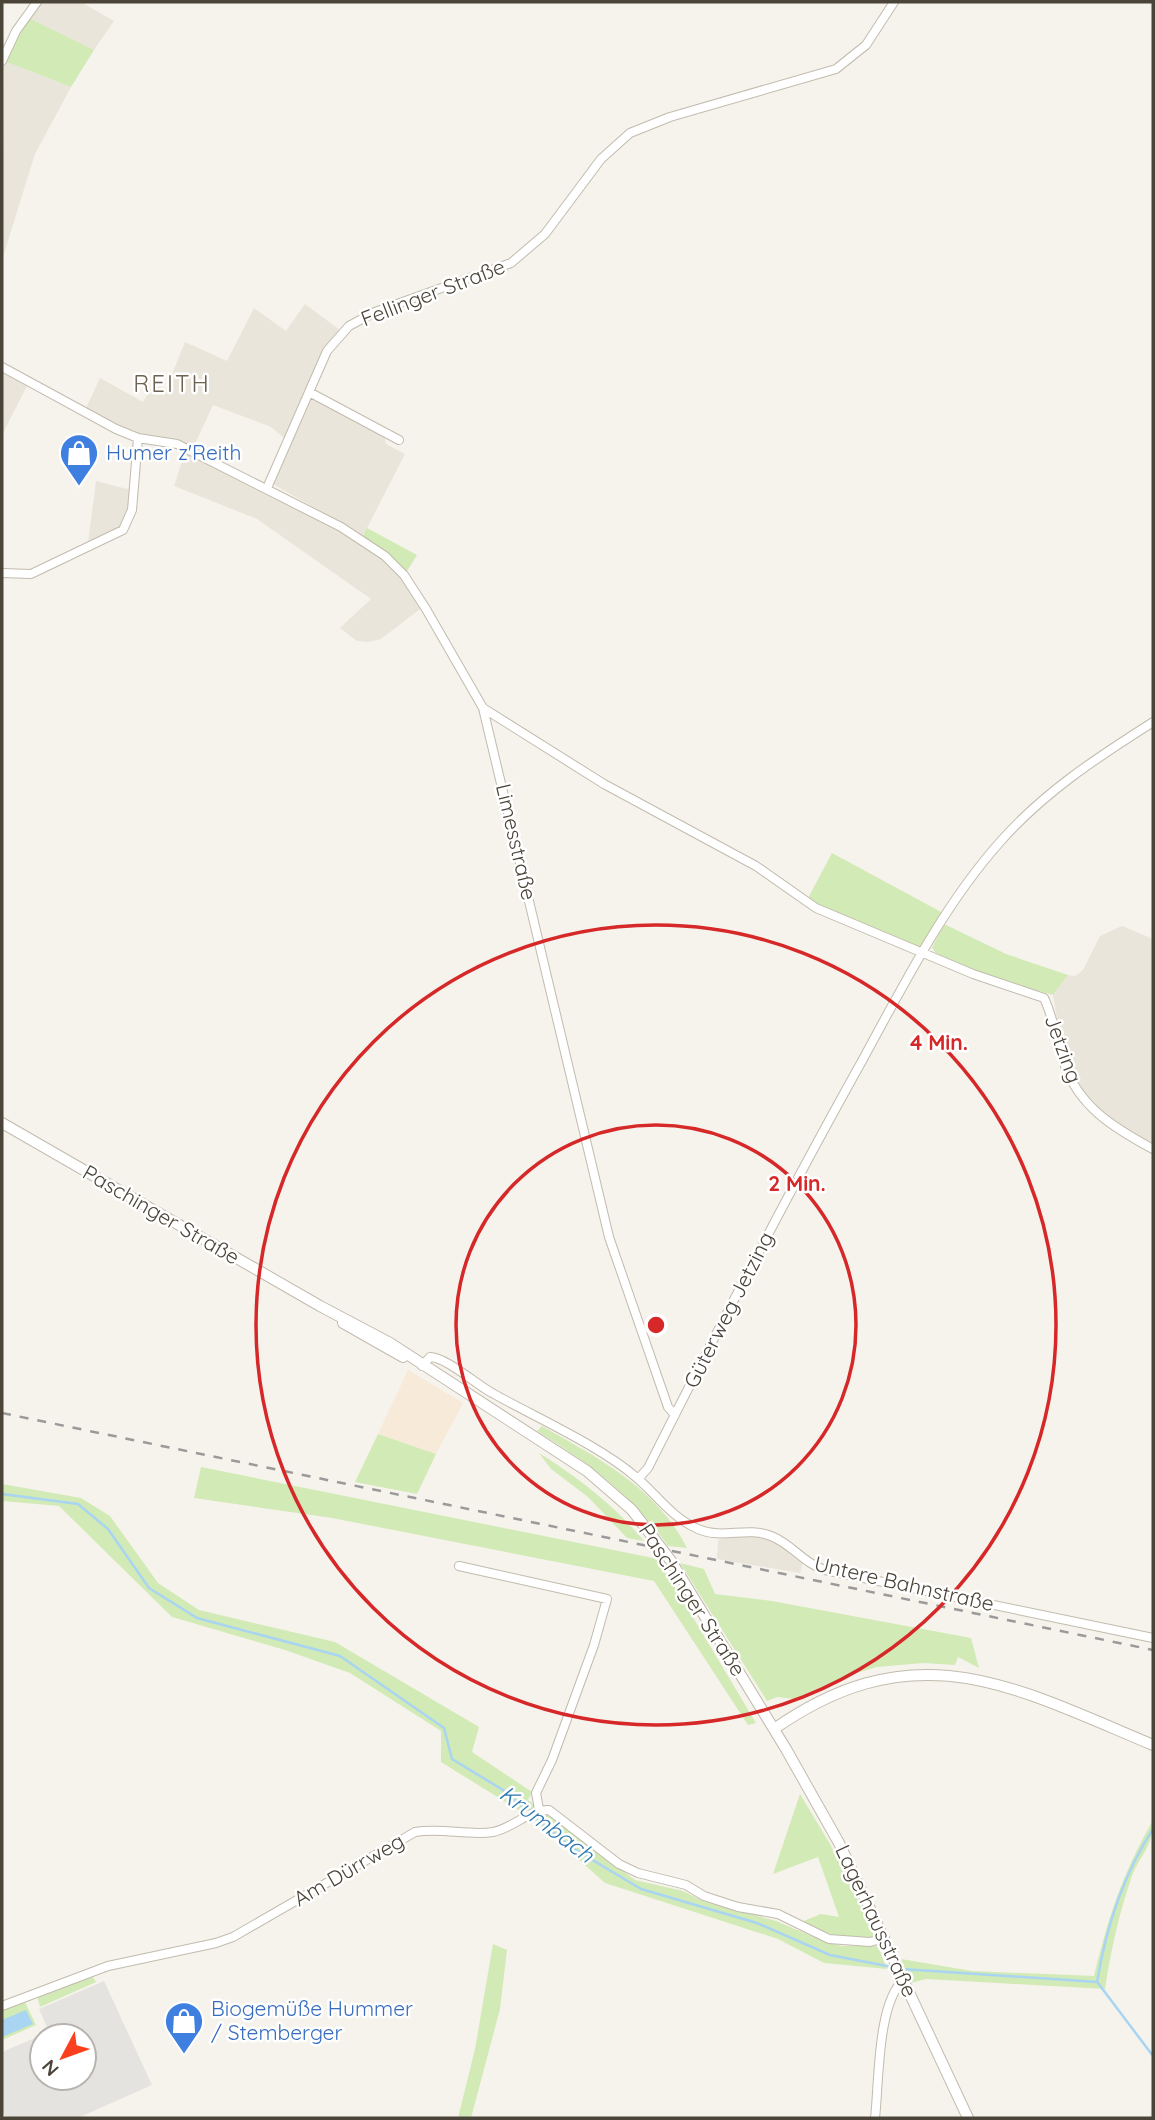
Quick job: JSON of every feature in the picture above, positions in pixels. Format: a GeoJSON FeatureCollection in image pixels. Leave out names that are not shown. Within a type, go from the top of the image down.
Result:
{"type":"FeatureCollection","features":[{"type":"Feature","properties":{"kind":"street"},"geometry":{"type":"LineString","coordinates":[[2,61],[16,31],[37,2]]}},
{"type":"Feature","properties":{"kind":"street","name":"Fellinger Straße"},"geometry":{"type":"LineString","coordinates":[[267,488],[327,351],[356,321],[502,269],[529,250],[601,159],[630,133],[670,117],[836,69],[866,45],[894,2]]}},
{"type":"Feature","properties":{"kind":"street","name":"Limesstraße"},"geometry":{"type":"LineString","coordinates":[[2,367],[116,429],[138,438],[177,444],[368,542],[395,565],[426,609],[483,708],[609,1237],[668,1407],[675,1415]]}},
{"type":"Feature","properties":{"kind":"street"},"geometry":{"type":"LineString","coordinates":[[309,392],[399,440]]}},
{"type":"Feature","properties":{"kind":"street"},"geometry":{"type":"LineString","coordinates":[[2,573],[31,574],[123,530],[132,510],[138,438]]}},
{"type":"Feature","properties":{"kind":"street"},"geometry":{"type":"LineString","coordinates":[[483,708],[604,784],[756,866],[816,908],[923,954]]}},
{"type":"Feature","properties":{"kind":"street","name":"Güterweg Jetzing"},"geometry":{"type":"LineString","coordinates":[[638,1479],[648,1468],[800,1173],[923,954],[970,878],[1022,818],[1090,762],[1153,722]]}},
{"type":"Feature","properties":{"kind":"street","name":"Jetzing"},"geometry":{"type":"LineString","coordinates":[[923,954],[1044,998],[1052,1015],[1066,1068],[1087,1104],[1112,1126],[1153,1149]]}},
{"type":"Feature","properties":{"kind":"street","name":"Paschinger Straße"},"geometry":{"type":"LineString","coordinates":[[2,1123],[320,1306],[386,1350],[422,1366],[578,1465],[632,1510],[671,1561],[774,1729]]}},
{"type":"Feature","properties":{"kind":"street","name":"Untere Bahnstraße"},"geometry":{"type":"LineString","coordinates":[[422,1366],[430,1357],[440,1359],[481,1387],[638,1479],[663,1507],[688,1524],[721,1536],[746,1532],[767,1535],[817,1567],[1153,1638]]}},
{"type":"Feature","properties":{"kind":"street"},"geometry":{"type":"LineString","coordinates":[[459,1566],[607,1599],[586,1666],[536,1793],[539,1809],[549,1810],[619,1864],[638,1873],[686,1885],[705,1896],[738,1907],[778,1914],[829,1939],[870,1942],[885,1938]]}},
{"type":"Feature","properties":{"kind":"street"},"geometry":{"type":"LineString","coordinates":[[774,1729],[856,1686],[895,1676],[934,1674],[972,1677],[1010,1688],[1153,1745]]}},
{"type":"Feature","properties":{"kind":"street","name":"Lagerhausstraße"},"geometry":{"type":"LineString","coordinates":[[774,1729],[839,1843],[968,2118]]}},
{"type":"Feature","properties":{"kind":"street","name":"Am Dürrweg"},"geometry":{"type":"LineString","coordinates":[[2,2006],[108,1966],[233,1937],[415,1832],[431,1829],[493,1832],[539,1809]]}},
{"type":"Feature","properties":{"kind":"street"},"geometry":{"type":"LineString","coordinates":[[875,2118],[886,2018],[902,1975]]}},
{"type":"Feature","properties":{"kind":"shaded area"},"geometry":{"type":"Polygon","coordinates":[[[41,2],[81,2],[114,21],[94,50],[29,18],[41,2]]]}},
{"type":"Feature","properties":{"kind":"shaded area"},"geometry":{"type":"Polygon","coordinates":[[[4,61],[71,87],[35,154],[2,260],[4,61]]]}},
{"type":"Feature","properties":{"kind":"shaded area"},"geometry":{"type":"Polygon","coordinates":[[[305,304],[340,330],[321,357],[284,438],[271,427],[213,405],[193,448],[161,437],[128,431],[85,410],[100,378],[143,402],[153,385],[166,389],[185,342],[227,361],[254,308],[286,331],[305,304]]]}},
{"type":"Feature","properties":{"kind":"shaded area"},"geometry":{"type":"Polygon","coordinates":[[[2,372],[27,386],[2,435],[2,372]]]}},
{"type":"Feature","properties":{"kind":"shaded area"},"geometry":{"type":"Polygon","coordinates":[[[313,399],[384,435],[386,444],[405,454],[363,536],[273,484],[308,402],[313,399]]]}},
{"type":"Feature","properties":{"kind":"shaded area"},"geometry":{"type":"Polygon","coordinates":[[[185,452],[336,527],[383,558],[401,578],[420,609],[381,639],[357,641],[340,628],[371,599],[257,519],[174,486],[185,452]]]}},
{"type":"Feature","properties":{"kind":"shaded area"},"geometry":{"type":"Polygon","coordinates":[[[96,481],[131,490],[130,508],[124,525],[115,533],[88,543],[96,481]]]}},
{"type":"Feature","properties":{"kind":"shaded area"},"geometry":{"type":"Polygon","coordinates":[[[1122,926],[1153,939],[1153,1147],[1093,1108],[1071,1074],[1062,1048],[1053,995],[1068,975],[1075,976],[1083,970],[1100,936],[1122,926]]]}},
{"type":"Feature","properties":{"kind":"shaded area"},"geometry":{"type":"Polygon","coordinates":[[[408,1370],[463,1403],[436,1454],[378,1434],[408,1370]]]}},
{"type":"Feature","properties":{"kind":"shaded area"},"geometry":{"type":"Polygon","coordinates":[[[737,1535],[761,1535],[784,1546],[803,1563],[800,1573],[717,1559],[718,1540],[737,1535]]]}},
{"type":"Feature","properties":{"kind":"shaded area"},"geometry":{"type":"Polygon","coordinates":[[[104,1981],[152,2085],[78,2118],[6,2118],[2,2109],[2,2052],[28,2041],[28,2092],[98,2092],[98,2022],[45,2022],[39,2009],[104,1981]]]}},
{"type":"Feature","properties":{"kind":"green space"},"geometry":{"type":"Polygon","coordinates":[[[29,18],[94,50],[71,87],[4,61],[29,18]]]}},
{"type":"Feature","properties":{"kind":"green space"},"geometry":{"type":"Polygon","coordinates":[[[367,528],[417,555],[406,573],[363,536],[367,528]]]}},
{"type":"Feature","properties":{"kind":"green space"},"geometry":{"type":"Polygon","coordinates":[[[832,853],[943,913],[922,947],[916,948],[807,900],[832,853]]]}},
{"type":"Feature","properties":{"kind":"green space"},"geometry":{"type":"Polygon","coordinates":[[[944,924],[1006,954],[1068,975],[1053,995],[983,975],[936,953],[932,948],[944,924]]]}},
{"type":"Feature","properties":{"kind":"green space"},"geometry":{"type":"Polygon","coordinates":[[[542,1426],[605,1463],[643,1491],[660,1508],[687,1548],[668,1546],[625,1496],[574,1455],[537,1431],[542,1426]]]}},
{"type":"Feature","properties":{"kind":"green space"},"geometry":{"type":"Polygon","coordinates":[[[378,1434],[436,1454],[417,1494],[355,1482],[378,1434]]]}},
{"type":"Feature","properties":{"kind":"green space"},"geometry":{"type":"Polygon","coordinates":[[[539,1453],[595,1493],[644,1541],[627,1538],[588,1497],[551,1469],[539,1453]]]}},
{"type":"Feature","properties":{"kind":"green space"},"geometry":{"type":"Polygon","coordinates":[[[201,1467],[658,1559],[756,1723],[748,1725],[654,1581],[332,1518],[194,1498],[201,1467]]]}},
{"type":"Feature","properties":{"kind":"green space"},"geometry":{"type":"Polygon","coordinates":[[[2,1484],[81,1498],[110,1516],[158,1583],[199,1610],[335,1642],[479,1727],[472,1752],[532,1792],[528,1800],[635,1880],[683,1891],[703,1901],[776,1921],[841,1946],[878,1946],[887,1969],[824,1963],[778,1939],[605,1883],[533,1819],[441,1762],[441,1731],[350,1673],[285,1650],[172,1617],[59,1506],[2,1501],[2,1484]]]}},
{"type":"Feature","properties":{"kind":"green space"},"geometry":{"type":"Polygon","coordinates":[[[680,1563],[704,1569],[715,1594],[772,1601],[971,1638],[979,1668],[958,1657],[955,1665],[923,1663],[877,1667],[849,1675],[794,1699],[777,1697],[767,1701],[680,1563]]]}},
{"type":"Feature","properties":{"kind":"green space"},"geometry":{"type":"Polygon","coordinates":[[[800,1794],[830,1844],[875,1935],[871,1938],[833,1935],[801,1922],[821,1914],[839,1917],[818,1857],[773,1874],[800,1794]]]}},
{"type":"Feature","properties":{"kind":"green space"},"geometry":{"type":"Polygon","coordinates":[[[1153,1820],[1149,1844],[1135,1868],[1123,1904],[1105,1989],[926,1979],[911,1983],[901,1959],[972,1971],[1094,1976],[1118,1896],[1153,1820]]]}},
{"type":"Feature","properties":{"kind":"green space"},"geometry":{"type":"Polygon","coordinates":[[[493,1944],[507,1950],[500,2009],[471,2118],[458,2118],[475,2049],[493,1944]]]}},
{"type":"Feature","properties":{"kind":"green space"},"geometry":{"type":"Polygon","coordinates":[[[92,1976],[96,1982],[40,2007],[37,1996],[92,1976]]]}},
{"type":"Feature","properties":{"kind":"green space"},"geometry":{"type":"Polygon","coordinates":[[[25,2002],[35,2022],[28,2022],[28,2029],[2,2040],[2,2009],[25,2002]]]}},
{"type":"Feature","properties":{"kind":"water"},"geometry":{"type":"Polygon","coordinates":[[[26,2010],[32,2022],[2,2037],[2,2020],[26,2010]]]}},
{"type":"Feature","properties":{"kind":"waterway","name":"Krumbach"},"geometry":{"type":"LineString","coordinates":[[2,1494],[78,1504],[108,1529],[149,1588],[197,1618],[340,1656],[444,1728],[452,1759],[503,1790],[569,1846],[641,1889],[757,1923],[830,1955],[892,1967]]}},
{"type":"Feature","properties":{"kind":"waterway","name":"Krumbach"},"geometry":{"type":"LineString","coordinates":[[902,1969],[1097,1982],[1117,1902],[1124,1883],[1153,1829]]}},
{"type":"Feature","properties":{"kind":"waterway"},"geometry":{"type":"LineString","coordinates":[[1098,1983],[1153,2056]]}},
{"type":"Feature","properties":{"kind":"railway"},"geometry":{"type":"LineString","coordinates":[[2,1413],[1153,1650]]}},
{"type":"Feature","properties":{"kind":"place","name":"Humer z'Reith"},"geometry":{"type":"Point","coordinates":[79,487]}},
{"type":"Feature","properties":{"kind":"place","name":"Biogemüße Hummer / Stemberger"},"geometry":{"type":"Point","coordinates":[184,2055]}},
{"type":"Feature","properties":{"kind":"district","name":"REITH"},"geometry":{"type":"Point","coordinates":[172,384]}}]}
